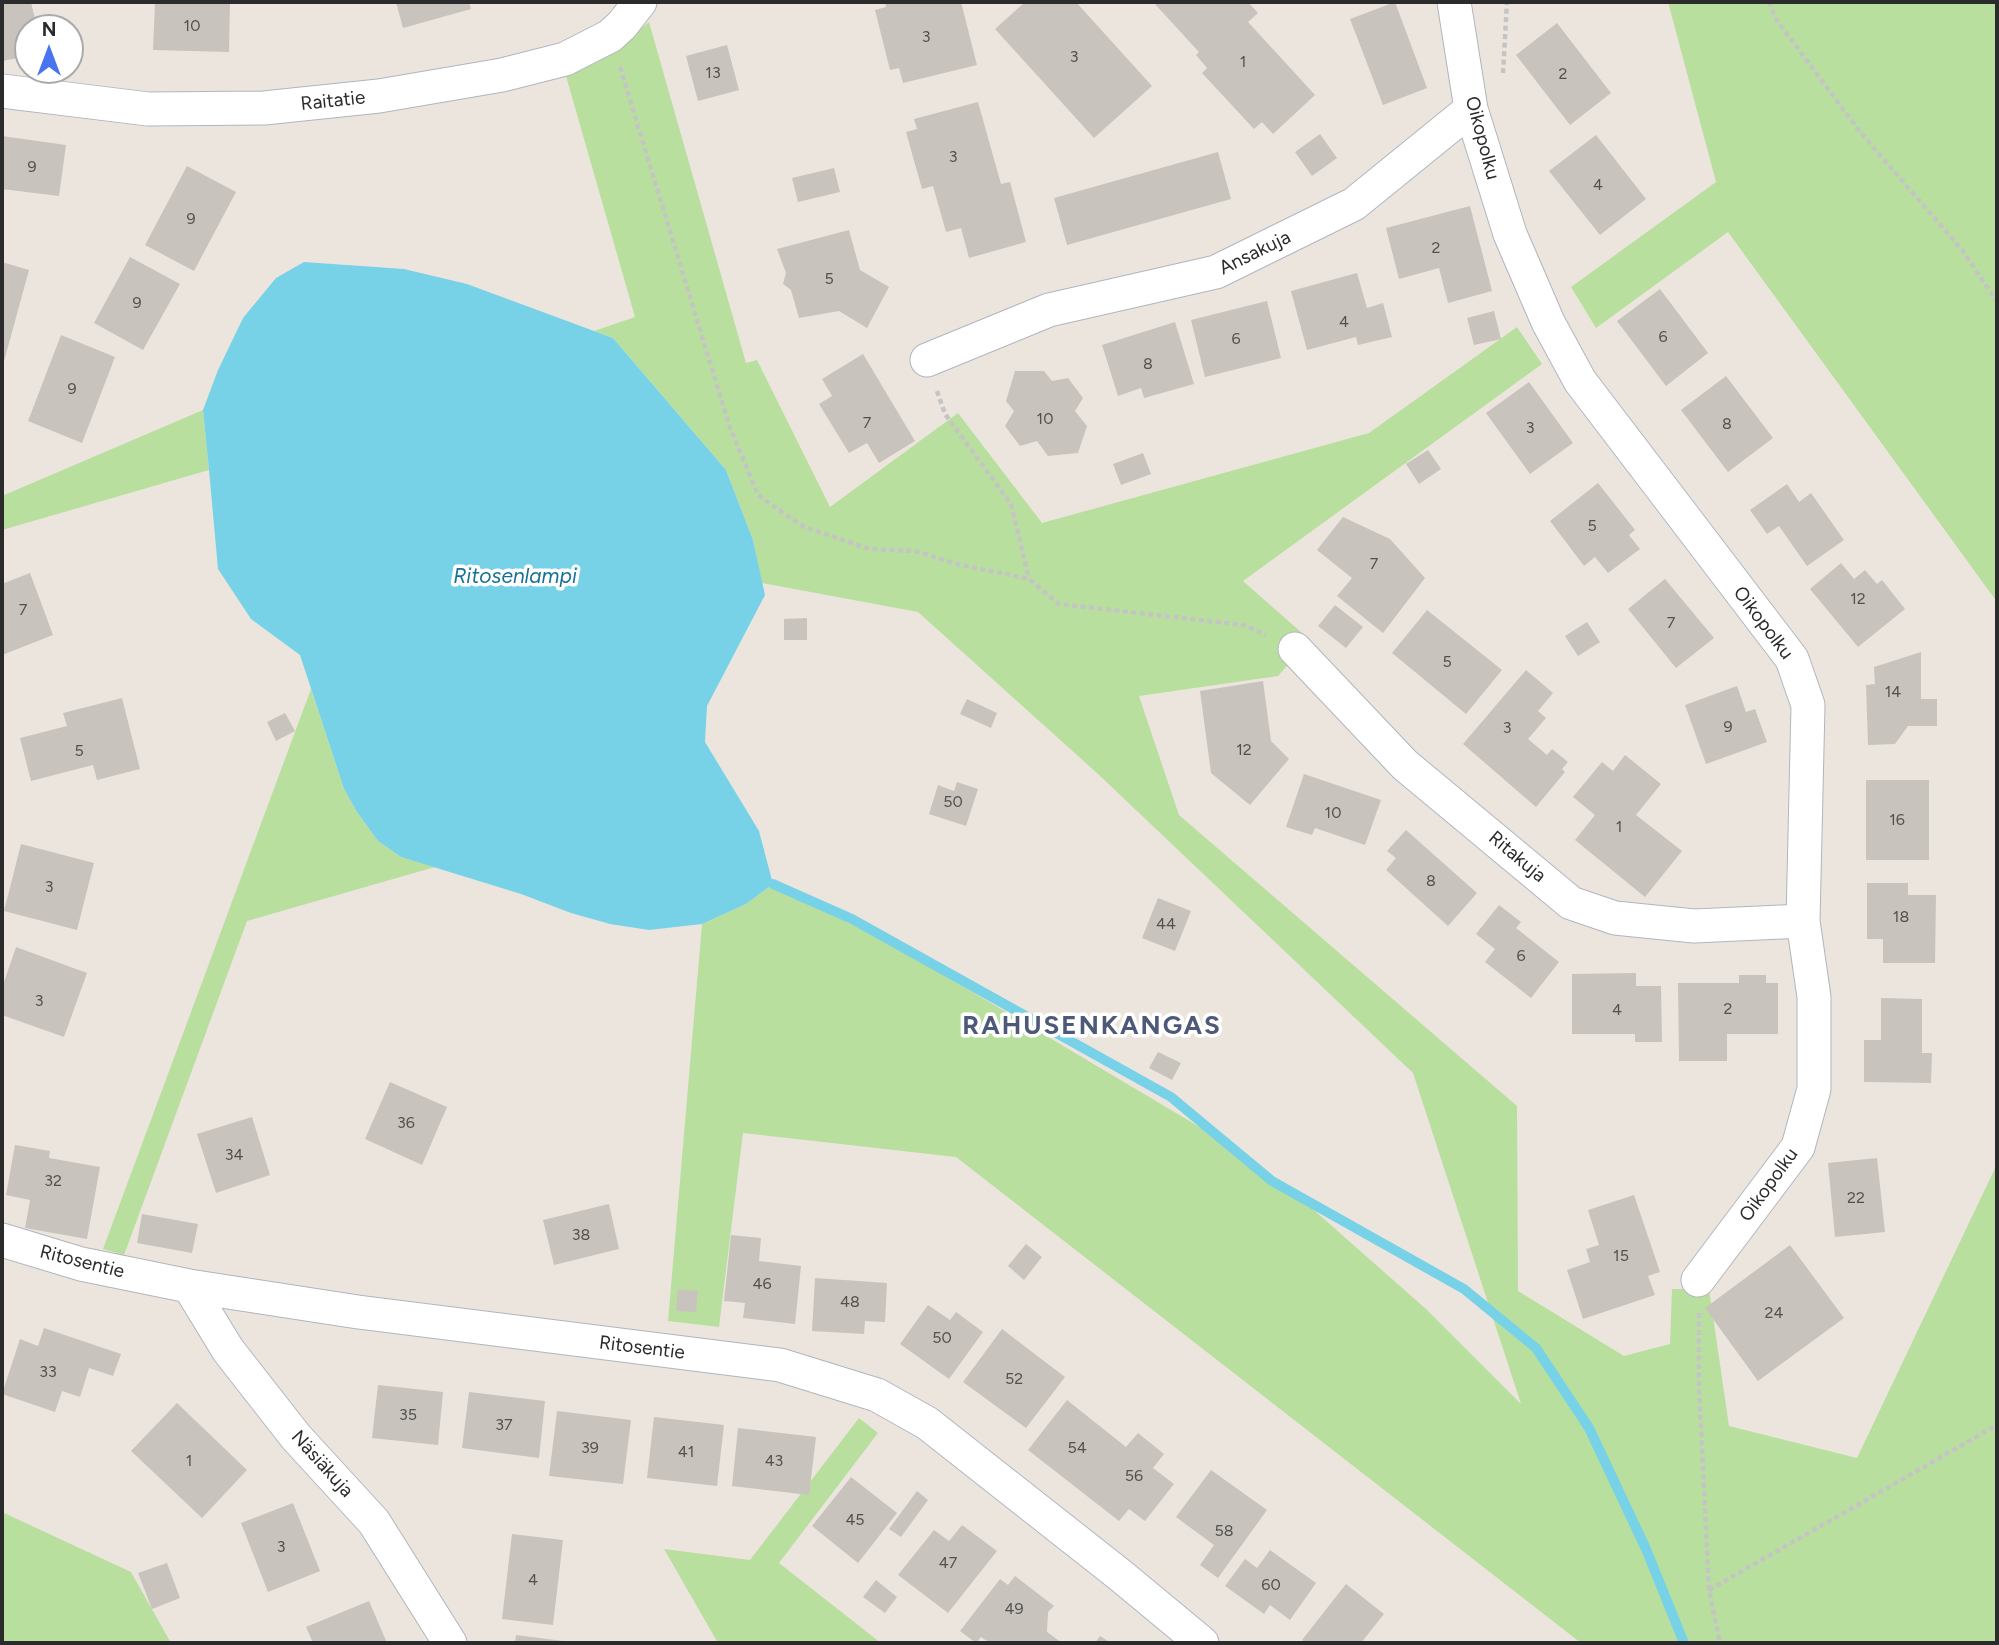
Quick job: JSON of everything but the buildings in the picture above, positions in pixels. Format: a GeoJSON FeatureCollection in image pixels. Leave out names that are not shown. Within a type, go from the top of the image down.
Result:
{"type":"FeatureCollection","features":[{"type":"Feature","properties":{"kind":"street","name":"Raitatie"},"geometry":{"type":"LineString","coordinates":[[2,91],[148,109],[264,108],[379,96],[502,75],[565,59],[610,36],[640,2]]}},
{"type":"Feature","properties":{"kind":"street","name":"Oikopolku"},"geometry":{"type":"LineString","coordinates":[[1454,2],[1471,109],[1510,234],[1548,322],[1580,381],[1792,659],[1808,705],[1803,921],[1814,997],[1814,1089],[1798,1147],[1698,1280]]}},
{"type":"Feature","properties":{"kind":"street","name":"Ansakuja"},"geometry":{"type":"LineString","coordinates":[[927,360],[1049,310],[1216,272],[1354,204],[1471,109]]}},
{"type":"Feature","properties":{"kind":"street","name":"Ritakuja"},"geometry":{"type":"LineString","coordinates":[[1295,649],[1405,765],[1571,902],[1615,918],[1694,926],[1803,921]]}},
{"type":"Feature","properties":{"kind":"street","name":"Ritosentie"},"geometry":{"type":"LineString","coordinates":[[2,1240],[81,1264],[190,1286],[358,1312],[780,1365],[877,1395],[927,1423],[1202,1643]]}},
{"type":"Feature","properties":{"kind":"street","name":"Näsiäkuja"},"geometry":{"type":"LineString","coordinates":[[190,1286],[228,1349],[288,1426],[374,1522],[450,1643]]}},
{"type":"Feature","properties":{"kind":"path"},"geometry":{"type":"LineString","coordinates":[[1502,83],[1507,2]]}},
{"type":"Feature","properties":{"kind":"path"},"geometry":{"type":"LineString","coordinates":[[1769,2],[1776,19],[1860,132],[1963,251],[1997,302]]}},
{"type":"Feature","properties":{"kind":"path"},"geometry":{"type":"LineString","coordinates":[[610,36],[647,149],[729,425],[758,495],[802,526],[869,549],[915,551],[961,565],[1029,579],[1059,604],[1244,625],[1295,649]]}},
{"type":"Feature","properties":{"kind":"path"},"geometry":{"type":"LineString","coordinates":[[927,360],[945,414],[1011,504],[1029,579]]}},
{"type":"Feature","properties":{"kind":"path"},"geometry":{"type":"LineString","coordinates":[[1698,1280],[1699,1387],[1709,1590],[1720,1643]]}},
{"type":"Feature","properties":{"kind":"path"},"geometry":{"type":"LineString","coordinates":[[1709,1590],[1997,1425]]}},
{"type":"Feature","properties":{"kind":"green space"},"geometry":{"type":"Polygon","coordinates":[[[1668,2],[1997,2],[1997,602],[1728,232],[1596,328],[1571,287],[1716,182],[1668,2]]]}},
{"type":"Feature","properties":{"kind":"green space"},"geometry":{"type":"Polygon","coordinates":[[[649,22],[746,363],[757,360],[830,507],[958,413],[1042,523],[1369,433],[1517,327],[1542,364],[1243,581],[1310,640],[1278,676],[1139,696],[1179,815],[1517,1106],[1518,1291],[1624,1356],[1670,1344],[1672,1289],[1709,1289],[1729,1426],[1857,1458],[1997,1164],[1997,1643],[1581,1643],[956,1157],[743,1133],[719,1327],[668,1321],[702,924],[746,904],[773,884],[895,946],[1203,1129],[1315,1211],[1426,1309],[1521,1404],[1413,1073],[1098,774],[918,612],[762,583],[753,540],[726,470],[613,338],[594,331],[635,317],[566,76],[609,55],[649,22]]]}},
{"type":"Feature","properties":{"kind":"green space"},"geometry":{"type":"Polygon","coordinates":[[[203,410],[209,470],[2,530],[2,496],[203,410]]]}},
{"type":"Feature","properties":{"kind":"green space"},"geometry":{"type":"Polygon","coordinates":[[[311,689],[344,789],[357,812],[378,841],[401,857],[435,867],[247,921],[124,1255],[103,1249],[311,689]]]}},
{"type":"Feature","properties":{"kind":"green space"},"geometry":{"type":"Polygon","coordinates":[[[859,1418],[878,1433],[779,1563],[881,1643],[718,1643],[664,1549],[750,1560],[859,1418]]]}},
{"type":"Feature","properties":{"kind":"green space"},"geometry":{"type":"Polygon","coordinates":[[[2,1512],[131,1572],[171,1643],[2,1643],[2,1512]]]}},
{"type":"Feature","properties":{"kind":"water","name":"Ritosenlampi"},"geometry":{"type":"Polygon","coordinates":[[[304,262],[404,269],[467,284],[613,338],[726,470],[753,540],[765,595],[707,706],[705,742],[759,831],[773,884],[746,904],[702,924],[649,930],[610,924],[401,857],[378,841],[357,812],[344,789],[300,655],[251,619],[218,569],[203,410],[218,370],[243,318],[276,278],[304,262]]]}},
{"type":"Feature","properties":{"kind":"waterway"},"geometry":{"type":"LineString","coordinates":[[773,884],[852,919],[1171,1097],[1272,1181],[1464,1289],[1536,1348],[1589,1428],[1646,1549],[1684,1643]]}},
{"type":"Feature","properties":{"kind":"district","name":"RAHUSENKANGAS"},"geometry":{"type":"Point","coordinates":[1092,1026]}}]}
